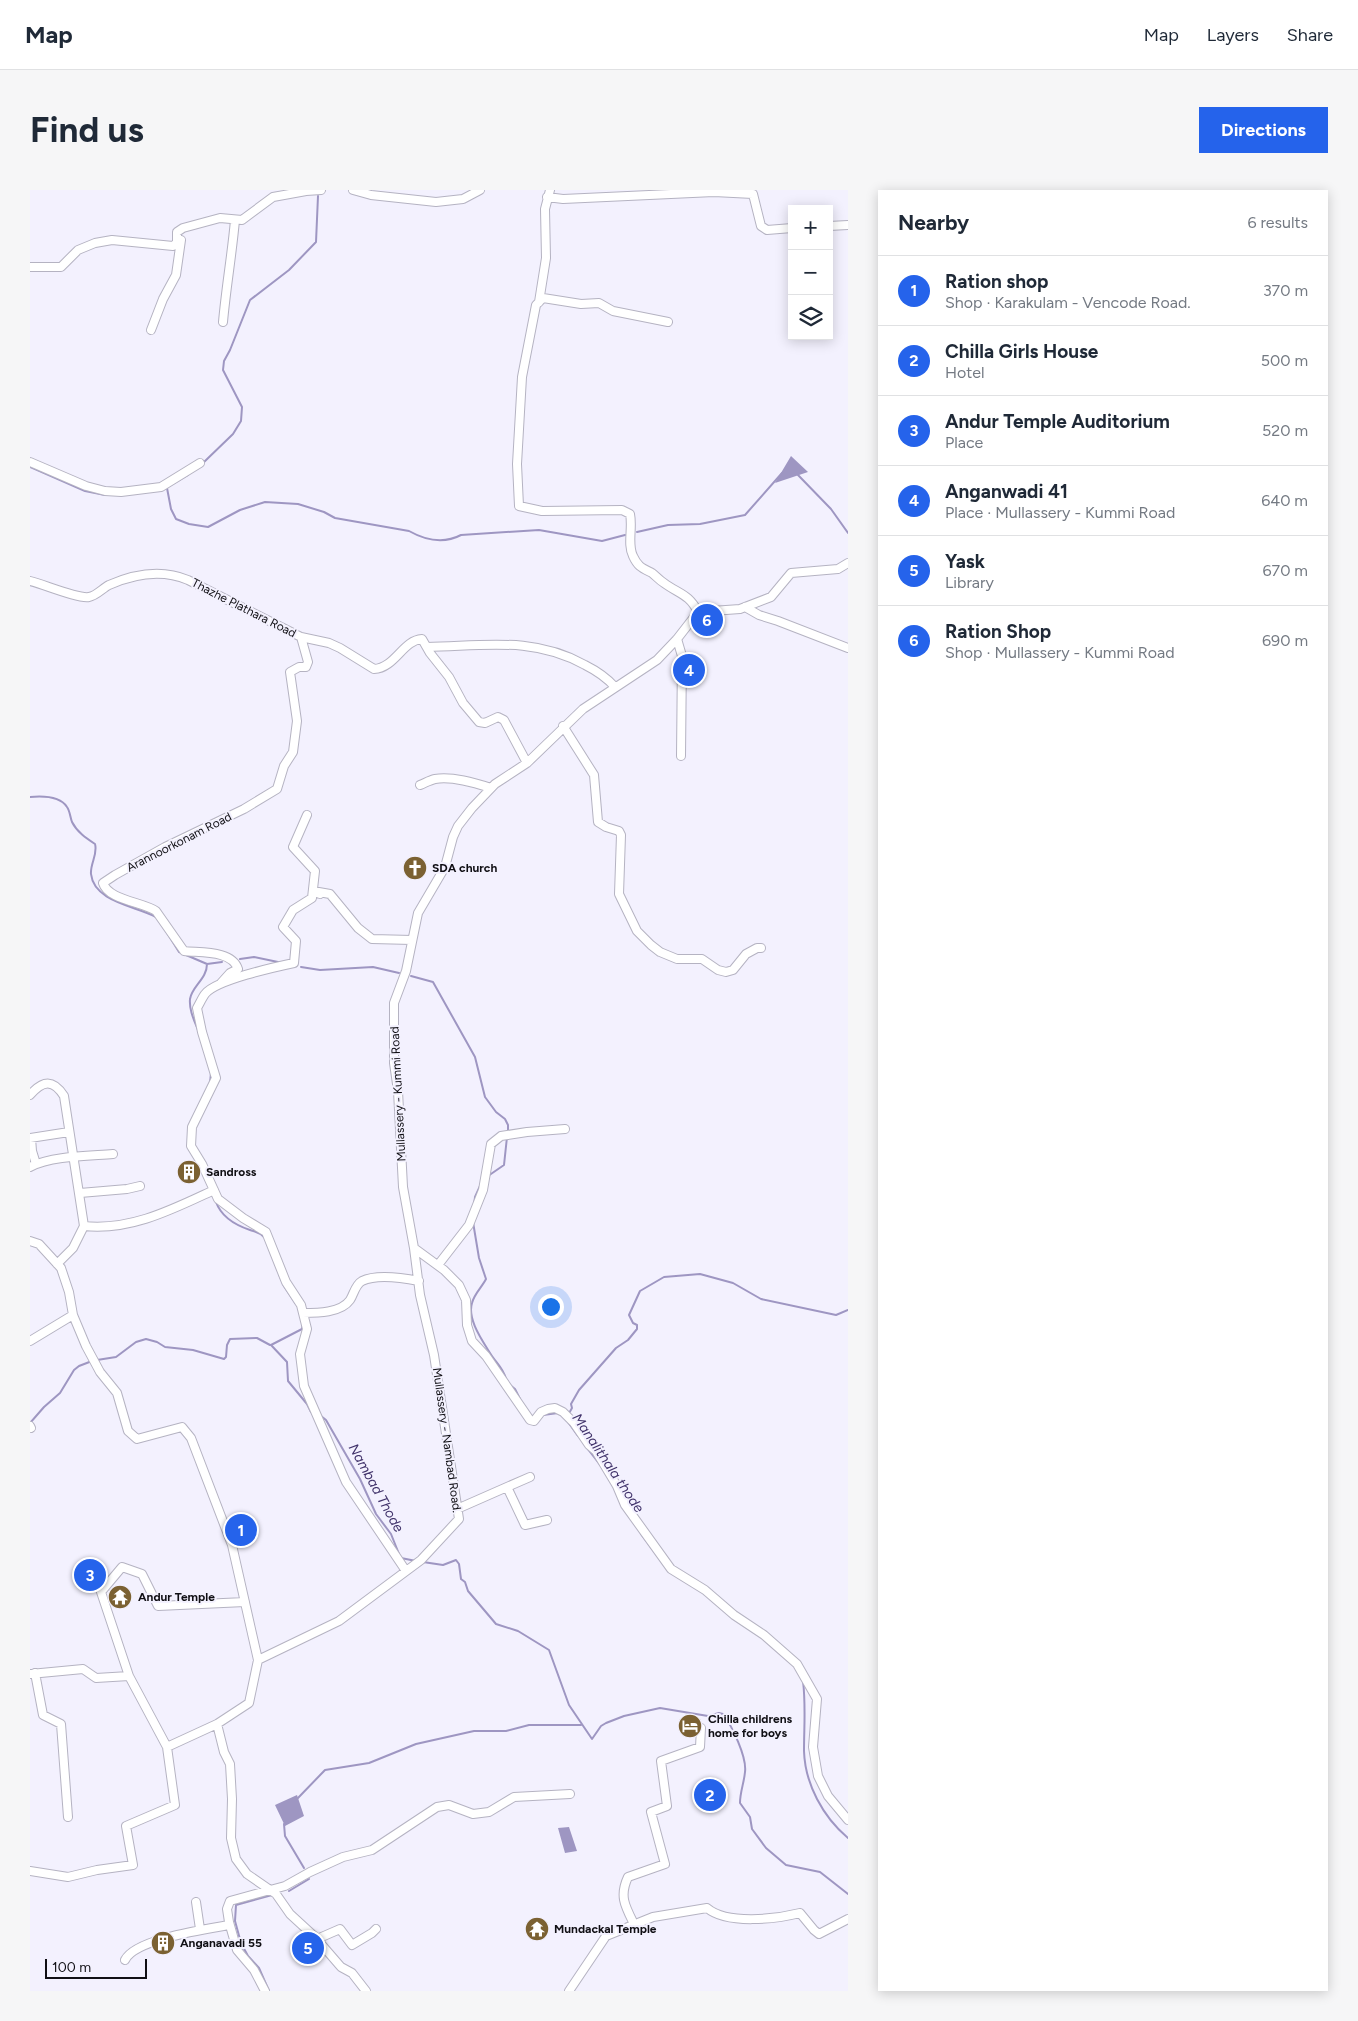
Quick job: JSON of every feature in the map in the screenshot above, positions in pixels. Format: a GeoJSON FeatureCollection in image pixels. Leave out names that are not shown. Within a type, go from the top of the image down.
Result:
{"type":"FeatureCollection","features":[{"type":"Feature","properties":{"kind":"street"},"geometry":{"type":"LineString","coordinates":[[30,267],[61,266],[78,250],[104,241],[112,240],[173,246],[177,243],[177,232],[183,228],[220,218],[242,220],[273,197],[321,190]]}},
{"type":"Feature","properties":{"kind":"street"},"geometry":{"type":"LineString","coordinates":[[353,190],[436,202],[463,199],[480,190]]}},
{"type":"Feature","properties":{"kind":"street"},"geometry":{"type":"LineString","coordinates":[[788,228],[767,230],[763,228],[753,194],[704,191],[598,193],[563,199],[548,194],[544,220],[546,258],[529,346],[524,362],[517,464],[519,506],[542,511],[622,510],[630,514],[632,525],[631,554],[639,568],[653,574],[680,592],[693,602],[698,612],[745,607],[771,598],[791,573],[838,569],[848,563]]}},
{"type":"Feature","properties":{"kind":"street"},"geometry":{"type":"LineString","coordinates":[[223,322],[226,281],[233,245],[235,220]]}},
{"type":"Feature","properties":{"kind":"street"},"geometry":{"type":"LineString","coordinates":[[833,226],[848,226]]}},
{"type":"Feature","properties":{"kind":"street"},"geometry":{"type":"LineString","coordinates":[[151,330],[163,299],[176,275],[183,228]]}},
{"type":"Feature","properties":{"kind":"street"},"geometry":{"type":"LineString","coordinates":[[538,302],[543,298],[581,304],[599,303],[613,311],[668,322]]}},
{"type":"Feature","properties":{"kind":"street"},"geometry":{"type":"LineString","coordinates":[[30,462],[86,486],[105,491],[121,492],[161,487],[200,463]]}},
{"type":"Feature","properties":{"kind":"street","name":"Thazhe Plathara Road"},"geometry":{"type":"LineString","coordinates":[[30,581],[74,595],[90,597],[107,587],[130,578],[160,572],[172,574],[188,580],[301,637],[335,646],[374,669],[381,668],[392,662],[418,639],[422,639],[427,647]]}},
{"type":"Feature","properties":{"kind":"street"},"geometry":{"type":"LineString","coordinates":[[745,607],[759,615],[848,648]]}},
{"type":"Feature","properties":{"kind":"street","name":"Mullassery - Kummi Road"},"geometry":{"type":"LineString","coordinates":[[414,1248],[403,1187],[398,1092],[394,1063],[394,1003],[406,971],[418,913],[445,867],[458,826],[491,788],[527,762],[583,709],[657,660],[698,612]]}},
{"type":"Feature","properties":{"kind":"street","name":"Arannoorkonam Road"},"geometry":{"type":"LineString","coordinates":[[301,637],[308,662],[306,667],[299,667],[290,672],[297,721],[293,752],[284,766],[276,789],[244,809],[164,847],[103,883],[105,888],[112,894],[156,911],[184,951],[214,952],[234,962],[238,969],[230,973],[218,985],[206,993],[197,1008],[216,1078],[192,1127],[191,1146],[202,1164],[218,1199],[266,1232],[286,1282],[301,1305],[307,1329],[300,1354],[304,1386],[346,1482],[406,1572]]}},
{"type":"Feature","properties":{"kind":"street"},"geometry":{"type":"LineString","coordinates":[[676,639],[682,656],[681,756]]}},
{"type":"Feature","properties":{"kind":"street"},"geometry":{"type":"LineString","coordinates":[[527,762],[504,720],[498,717],[485,723],[480,722],[463,702],[449,677],[432,657],[427,647],[517,644],[547,649],[569,656],[605,676],[615,687]]}},
{"type":"Feature","properties":{"kind":"street"},"geometry":{"type":"LineString","coordinates":[[563,726],[594,775],[598,822],[619,831],[621,835],[619,894],[637,931],[660,952],[677,959],[700,958],[718,970],[726,972],[733,970],[746,954],[761,948]]}},
{"type":"Feature","properties":{"kind":"street"},"geometry":{"type":"LineString","coordinates":[[420,785],[436,779],[450,779],[474,782],[491,788]]}},
{"type":"Feature","properties":{"kind":"street"},"geometry":{"type":"LineString","coordinates":[[306,815],[293,847],[315,871],[316,892],[330,894],[358,928],[372,939],[412,940]]}},
{"type":"Feature","properties":{"kind":"street","name":"Arannoorkonam Road"},"geometry":{"type":"LineString","coordinates":[[218,985],[294,963],[296,941],[283,927],[293,910],[312,898],[316,892]]}},
{"type":"Feature","properties":{"kind":"street"},"geometry":{"type":"LineString","coordinates":[[30,1095],[36,1088],[47,1083],[53,1084],[64,1096],[80,1193],[84,1226],[73,1248],[57,1264]]}},
{"type":"Feature","properties":{"kind":"street"},"geometry":{"type":"LineString","coordinates":[[438,1265],[470,1225],[483,1190],[491,1144],[501,1136],[565,1129]]}},
{"type":"Feature","properties":{"kind":"street"},"geometry":{"type":"LineString","coordinates":[[69,1132],[31,1138],[33,1166],[73,1157],[113,1154]]}},
{"type":"Feature","properties":{"kind":"street"},"geometry":{"type":"LineString","coordinates":[[80,1193],[140,1186]]}},
{"type":"Feature","properties":{"kind":"street"},"geometry":{"type":"LineString","coordinates":[[84,1226],[101,1228],[155,1217],[214,1190]]}},
{"type":"Feature","properties":{"kind":"street"},"geometry":{"type":"LineString","coordinates":[[30,1241],[39,1244],[61,1268],[69,1292],[73,1315],[93,1361],[117,1393],[128,1431],[137,1439],[182,1427],[191,1438],[232,1545],[258,1660],[249,1703],[217,1724],[167,1747]]}},
{"type":"Feature","properties":{"kind":"street"},"geometry":{"type":"LineString","coordinates":[[414,1248],[438,1265],[459,1285],[468,1308],[467,1325],[472,1342],[486,1356],[530,1420],[534,1421],[548,1409],[558,1408],[574,1422],[610,1473],[625,1505],[671,1569],[705,1590],[734,1615],[764,1635],[797,1664],[817,1699],[813,1747],[818,1776],[828,1796],[848,1820]]}},
{"type":"Feature","properties":{"kind":"street","name":"Mullassery - Nambad Road."},"geometry":{"type":"LineString","coordinates":[[258,1660],[339,1621],[421,1560],[459,1519],[434,1354],[420,1295],[414,1248]]}},
{"type":"Feature","properties":{"kind":"street"},"geometry":{"type":"LineString","coordinates":[[303,1313],[314,1313],[343,1307],[350,1300],[357,1286],[364,1280],[406,1278],[419,1281]]}},
{"type":"Feature","properties":{"kind":"street"},"geometry":{"type":"LineString","coordinates":[[30,1341],[73,1315]]}},
{"type":"Feature","properties":{"kind":"street"},"geometry":{"type":"LineString","coordinates":[[457,1510],[530,1477]]}},
{"type":"Feature","properties":{"kind":"street"},"geometry":{"type":"LineString","coordinates":[[507,1488],[525,1525],[547,1520]]}},
{"type":"Feature","properties":{"kind":"street"},"geometry":{"type":"LineString","coordinates":[[30,1871],[68,1877],[96,1870],[133,1865],[126,1826],[175,1805],[167,1747],[129,1676],[101,1592],[122,1567],[142,1574],[158,1606],[245,1602]]}},
{"type":"Feature","properties":{"kind":"street"},"geometry":{"type":"LineString","coordinates":[[68,1817],[61,1724],[42,1715],[33,1673],[83,1669],[96,1678],[129,1676]]}},
{"type":"Feature","properties":{"kind":"street"},"geometry":{"type":"LineString","coordinates":[[217,1724],[224,1752],[230,1764],[232,1799],[231,1838],[236,1859],[248,1874],[272,1891],[290,1914],[317,1939],[341,1967],[352,1973],[366,1991]]}},
{"type":"Feature","properties":{"kind":"street"},"geometry":{"type":"LineString","coordinates":[[634,1924],[626,1907],[623,1894],[628,1877],[665,1864],[650,1812],[667,1806],[661,1761],[700,1747],[701,1728]]}},
{"type":"Feature","properties":{"kind":"street"},"geometry":{"type":"LineString","coordinates":[[266,1991],[254,1970],[239,1953],[229,1925],[227,1909],[230,1901],[272,1891],[343,1857],[372,1850],[437,1807],[449,1805],[473,1814],[488,1812],[514,1798],[570,1794]]}},
{"type":"Feature","properties":{"kind":"street"},"geometry":{"type":"LineString","coordinates":[[196,1902],[200,1929]]}},
{"type":"Feature","properties":{"kind":"street"},"geometry":{"type":"LineString","coordinates":[[569,1991],[606,1936],[652,1917],[707,1908],[713,1913],[733,1918],[768,1918],[800,1913],[819,1934],[848,1919]]}},
{"type":"Feature","properties":{"kind":"street"},"geometry":{"type":"LineString","coordinates":[[125,1960],[127,1955],[136,1949],[200,1929],[229,1925]]}},
{"type":"Feature","properties":{"kind":"street"},"geometry":{"type":"LineString","coordinates":[[317,1939],[340,1929],[352,1945],[376,1929]]}},
{"type":"Feature","properties":{"kind":"shaded area"},"geometry":{"type":"Polygon","coordinates":[[[791,456],[808,472],[775,483],[791,456]]]}},
{"type":"Feature","properties":{"kind":"shaded area"},"geometry":{"type":"Polygon","coordinates":[[[297,1795],[304,1816],[285,1826],[275,1805],[297,1795]]]}},
{"type":"Feature","properties":{"kind":"shaded area"},"geometry":{"type":"Polygon","coordinates":[[[569,1827],[577,1851],[565,1853],[558,1828],[569,1827]]]}},
{"type":"Feature","properties":{"kind":"waterway"},"geometry":{"type":"LineString","coordinates":[[203,463],[233,434],[241,421],[242,407],[223,370],[224,361],[250,300],[289,270],[316,242],[318,196]]}},
{"type":"Feature","properties":{"kind":"waterway"},"geometry":{"type":"LineString","coordinates":[[30,467],[85,491],[105,495]]}},
{"type":"Feature","properties":{"kind":"waterway"},"geometry":{"type":"LineString","coordinates":[[637,532],[668,525],[700,524],[745,515],[782,473]]}},
{"type":"Feature","properties":{"kind":"waterway"},"geometry":{"type":"LineString","coordinates":[[164,489],[188,475]]}},
{"type":"Feature","properties":{"kind":"waterway"},"geometry":{"type":"LineString","coordinates":[[798,475],[831,509],[848,533]]}},
{"type":"Feature","properties":{"kind":"waterway"},"geometry":{"type":"LineString","coordinates":[[167,488],[171,509],[176,519],[189,524],[208,527],[240,510],[265,502],[298,504],[324,512],[335,518],[409,531],[421,537],[435,540],[455,538],[461,535],[539,530],[602,541],[625,535]]}},
{"type":"Feature","properties":{"kind":"waterway","name":"Nambad Thode"},"geometry":{"type":"LineString","coordinates":[[30,797],[50,798],[64,803],[76,829],[95,844],[96,852],[91,874],[94,883],[100,891],[117,902],[156,917]]}},
{"type":"Feature","properties":{"kind":"waterway","name":"Nambad Thode"},"geometry":{"type":"LineString","coordinates":[[166,931],[179,952],[182,953]]}},
{"type":"Feature","properties":{"kind":"waterway","name":"Nambad Thode"},"geometry":{"type":"LineString","coordinates":[[186,955],[207,964],[205,974],[191,994],[190,999],[193,1019],[198,1030]]}},
{"type":"Feature","properties":{"kind":"waterway"},"geometry":{"type":"LineString","coordinates":[[240,959],[254,957],[278,962]]}},
{"type":"Feature","properties":{"kind":"waterway"},"geometry":{"type":"LineString","coordinates":[[207,964],[222,962]]}},
{"type":"Feature","properties":{"kind":"waterway"},"geometry":{"type":"LineString","coordinates":[[301,967],[320,970],[373,967],[399,973]]}},
{"type":"Feature","properties":{"kind":"waterway"},"geometry":{"type":"LineString","coordinates":[[411,976],[433,982],[475,1057],[485,1097],[496,1112],[505,1119],[508,1125],[508,1133]]}},
{"type":"Feature","properties":{"kind":"waterway","name":"Nambad Thode"},"geometry":{"type":"LineString","coordinates":[[210,1083],[211,1073]]}},
{"type":"Feature","properties":{"kind":"waterway","name":"Manalithala thode"},"geometry":{"type":"LineString","coordinates":[[488,1176],[504,1165],[507,1137]]}},
{"type":"Feature","properties":{"kind":"waterway","name":"Manalithala thode"},"geometry":{"type":"LineString","coordinates":[[474,1205],[480,1186]]}},
{"type":"Feature","properties":{"kind":"waterway","name":"Nambad Thode"},"geometry":{"type":"LineString","coordinates":[[216,1202],[221,1212],[229,1219],[264,1237]]}},
{"type":"Feature","properties":{"kind":"waterway","name":"Manalithala thode"},"geometry":{"type":"LineString","coordinates":[[473,1222],[479,1258],[486,1279],[473,1300],[471,1309],[473,1322],[479,1336],[501,1368],[506,1379]]}},
{"type":"Feature","properties":{"kind":"waterway","name":"Nambad Thode"},"geometry":{"type":"LineString","coordinates":[[279,1274],[284,1286],[296,1304]]}},
{"type":"Feature","properties":{"kind":"waterway"},"geometry":{"type":"LineString","coordinates":[[568,1415],[572,1408],[571,1404],[579,1390],[616,1348],[628,1340],[637,1329],[637,1325],[633,1323],[629,1315],[640,1291],[664,1277],[700,1274],[733,1283],[761,1299],[836,1315],[848,1310]]}},
{"type":"Feature","properties":{"kind":"waterway","name":"Nambad Thode"},"geometry":{"type":"LineString","coordinates":[[303,1324],[302,1329],[271,1345],[287,1362],[288,1381],[307,1404],[311,1412]]}},
{"type":"Feature","properties":{"kind":"waterway"},"geometry":{"type":"LineString","coordinates":[[97,1360],[116,1357],[136,1342],[146,1339],[157,1342],[165,1347],[193,1350],[224,1359],[230,1339],[257,1338],[270,1345]]}},
{"type":"Feature","properties":{"kind":"waterway"},"geometry":{"type":"LineString","coordinates":[[30,1423],[60,1393],[74,1370],[92,1361]]}},
{"type":"Feature","properties":{"kind":"waterway","name":"Manalithala thode"},"geometry":{"type":"LineString","coordinates":[[510,1385],[515,1389],[520,1399]]}},
{"type":"Feature","properties":{"kind":"waterway","name":"Manalithala thode"},"geometry":{"type":"LineString","coordinates":[[543,1415],[558,1413]]}},
{"type":"Feature","properties":{"kind":"waterway","name":"Nambad Thode"},"geometry":{"type":"LineString","coordinates":[[321,1416],[326,1420],[360,1479],[376,1514],[391,1534],[399,1554]]}},
{"type":"Feature","properties":{"kind":"waterway","name":"Manalithala thode"},"geometry":{"type":"LineString","coordinates":[[568,1422],[578,1436]]}},
{"type":"Feature","properties":{"kind":"waterway","name":"Manalithala thode"},"geometry":{"type":"LineString","coordinates":[[587,1448],[601,1466]]}},
{"type":"Feature","properties":{"kind":"waterway","name":"Manalithala thode"},"geometry":{"type":"LineString","coordinates":[[641,1534],[659,1558]]}},
{"type":"Feature","properties":{"kind":"waterway","name":"Nambad Thode"},"geometry":{"type":"LineString","coordinates":[[401,1558],[416,1561]]}},
{"type":"Feature","properties":{"kind":"waterway","name":"Nambad Thode"},"geometry":{"type":"LineString","coordinates":[[423,1562],[443,1565],[456,1560],[459,1564],[461,1579],[465,1582],[468,1591],[496,1624],[518,1631],[549,1650],[569,1705],[592,1739],[601,1726],[606,1723],[624,1716],[660,1708],[708,1716],[719,1713],[723,1714],[731,1726],[744,1758],[745,1772],[740,1803],[750,1817],[752,1829],[766,1848],[786,1865],[820,1872],[848,1894]]}},
{"type":"Feature","properties":{"kind":"waterway","name":"Manalithala thode"},"geometry":{"type":"LineString","coordinates":[[803,1681],[805,1707],[804,1751],[808,1776],[823,1810],[848,1838]]}},
{"type":"Feature","properties":{"kind":"waterway"},"geometry":{"type":"LineString","coordinates":[[297,1799],[325,1770],[369,1763],[416,1744],[474,1731],[506,1731],[529,1725],[581,1725]]}},
{"type":"Feature","properties":{"kind":"waterway"},"geometry":{"type":"LineString","coordinates":[[284,1824],[285,1836],[304,1868]]}},
{"type":"Feature","properties":{"kind":"waterway"},"geometry":{"type":"LineString","coordinates":[[289,1891],[309,1879]]}},
{"type":"Feature","properties":{"kind":"waterway"},"geometry":{"type":"LineString","coordinates":[[269,1991],[259,1968],[248,1956],[241,1943],[235,1921],[236,1905],[272,1895]]}},
{"type":"Feature","properties":{"kind":"place","name":"Ration Shop"},"geometry":{"type":"Point","coordinates":[707,620]}},
{"type":"Feature","properties":{"kind":"place","name":"Anganwadi 41"},"geometry":{"type":"Point","coordinates":[689,670]}},
{"type":"Feature","properties":{"kind":"place","name":"SDA church"},"geometry":{"type":"Point","coordinates":[415,868]}},
{"type":"Feature","properties":{"kind":"place","name":"Sandross"},"geometry":{"type":"Point","coordinates":[189,1172]}},
{"type":"Feature","properties":{"kind":"place","name":"Ration shop"},"geometry":{"type":"Point","coordinates":[241,1530]}},
{"type":"Feature","properties":{"kind":"place","name":"Andur Temple Auditorium"},"geometry":{"type":"Point","coordinates":[90,1575]}},
{"type":"Feature","properties":{"kind":"place","name":"Andur Temple"},"geometry":{"type":"Point","coordinates":[120,1597]}},
{"type":"Feature","properties":{"kind":"place","name":"Chilla childrens home for boys"},"geometry":{"type":"Point","coordinates":[690,1726]}},
{"type":"Feature","properties":{"kind":"place","name":"Chilla Girls House"},"geometry":{"type":"Point","coordinates":[710,1795]}},
{"type":"Feature","properties":{"kind":"place","name":"Mundackal Temple"},"geometry":{"type":"Point","coordinates":[537,1929]}},
{"type":"Feature","properties":{"kind":"place","name":"Anganavadi 55"},"geometry":{"type":"Point","coordinates":[163,1943]}},
{"type":"Feature","properties":{"kind":"place","name":"Yask"},"geometry":{"type":"Point","coordinates":[308,1948]}}]}
